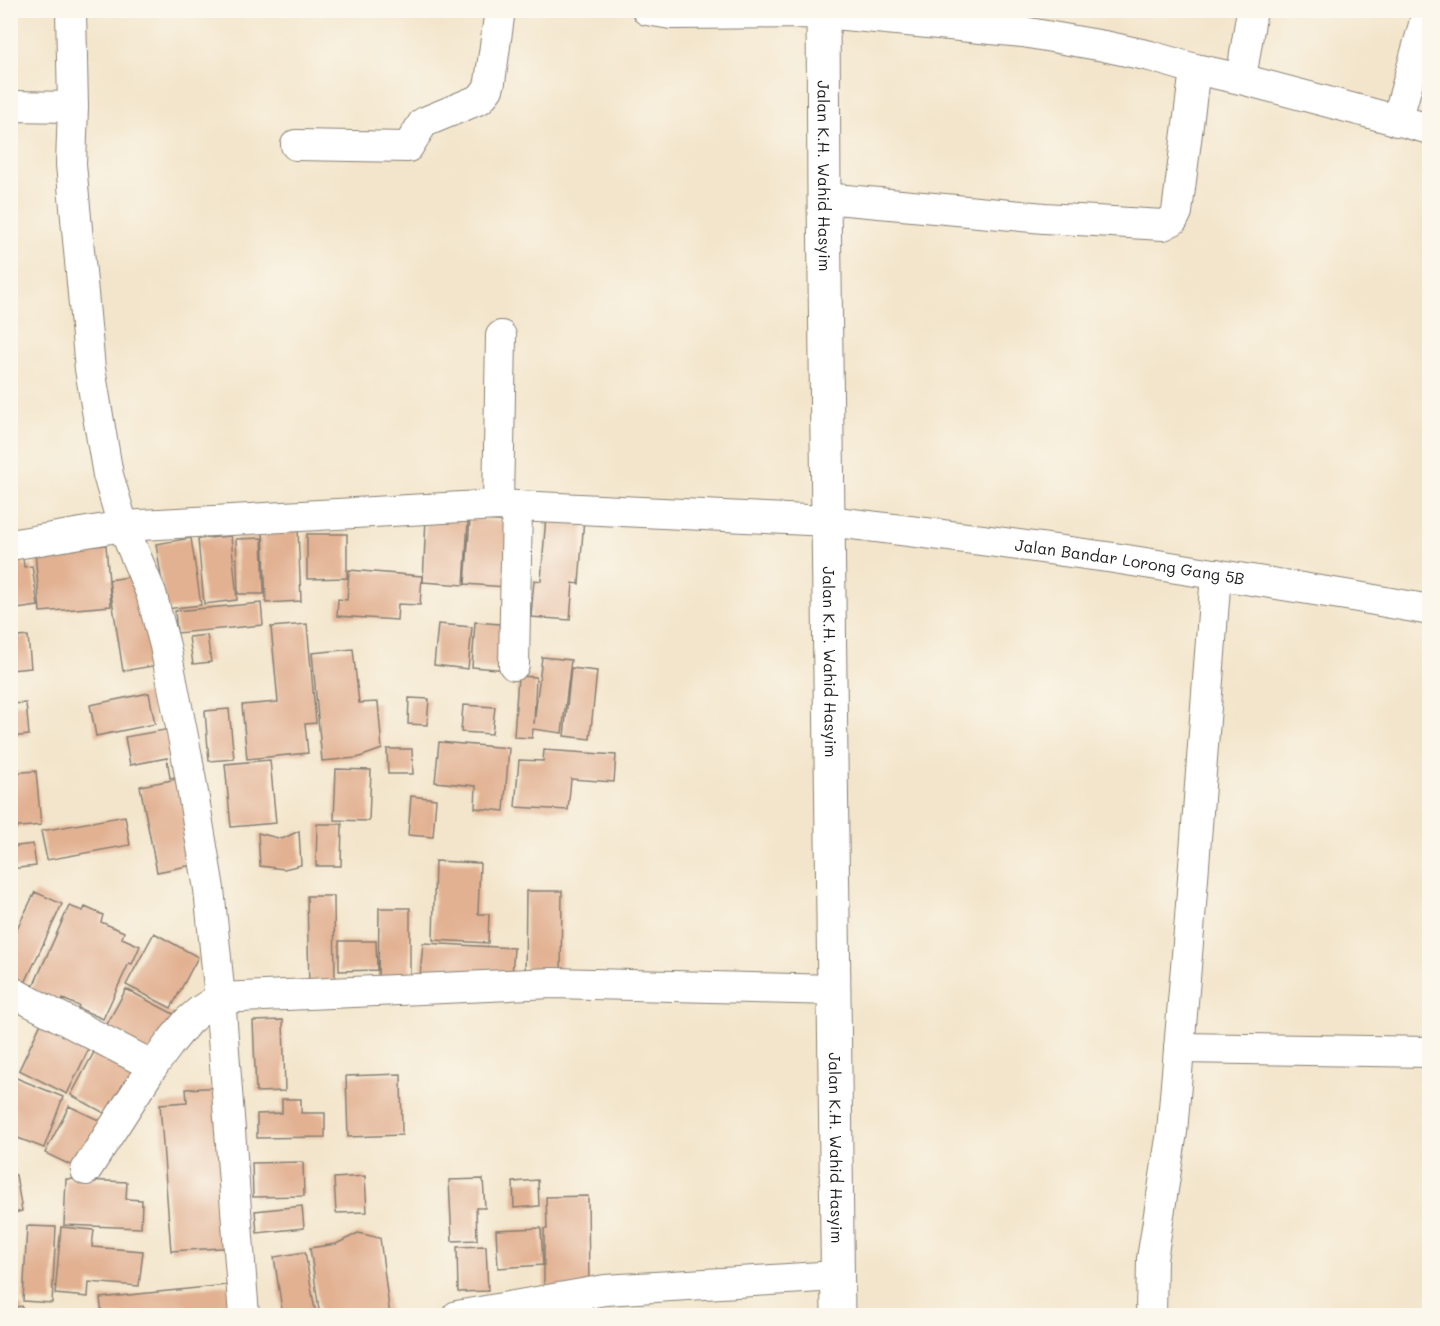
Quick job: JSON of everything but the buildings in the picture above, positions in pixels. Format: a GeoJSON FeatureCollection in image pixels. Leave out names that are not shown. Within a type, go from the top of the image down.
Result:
{"type":"FeatureCollection","features":[{"type":"Feature","properties":{"kind":"main road","name":"Jalan K.H. Wahid Hasyim"},"geometry":{"type":"LineString","coordinates":[[823,12],[838,1316]]}},
{"type":"Feature","properties":{"kind":"street"},"geometry":{"type":"LineString","coordinates":[[71,10],[73,107],[71,164],[90,369],[108,476],[123,526],[151,593],[165,646],[188,757],[208,889],[219,998],[244,1316]]}},
{"type":"Feature","properties":{"kind":"street"},"geometry":{"type":"LineString","coordinates":[[296,145],[408,147],[426,120],[484,96],[490,82],[500,10]]}},
{"type":"Feature","properties":{"kind":"street"},"geometry":{"type":"LineString","coordinates":[[647,10],[671,14],[823,12],[1023,32],[1150,56],[1430,129]]}},
{"type":"Feature","properties":{"kind":"street"},"geometry":{"type":"LineString","coordinates":[[1241,79],[1252,10]]}},
{"type":"Feature","properties":{"kind":"street"},"geometry":{"type":"LineString","coordinates":[[1397,120],[1428,10]]}},
{"type":"Feature","properties":{"kind":"street"},"geometry":{"type":"LineString","coordinates":[[824,198],[1044,218],[1163,225],[1173,220],[1177,212],[1195,69]]}},
{"type":"Feature","properties":{"kind":"street"},"geometry":{"type":"LineString","coordinates":[[10,106],[73,107]]}},
{"type":"Feature","properties":{"kind":"street"},"geometry":{"type":"LineString","coordinates":[[501,336],[514,665]]}},
{"type":"Feature","properties":{"kind":"street","name":"Jalan Bandar Lorong Gang 5B"},"geometry":{"type":"LineString","coordinates":[[10,545],[123,526],[507,505],[828,521],[1114,558],[1430,610]]}},
{"type":"Feature","properties":{"kind":"street"},"geometry":{"type":"LineString","coordinates":[[1150,1316],[1152,1259],[1172,1132],[1216,574]]}},
{"type":"Feature","properties":{"kind":"street"},"geometry":{"type":"LineString","coordinates":[[86,1170],[153,1066],[188,1021],[219,998],[554,983],[835,990]]}},
{"type":"Feature","properties":{"kind":"street"},"geometry":{"type":"LineString","coordinates":[[10,991],[153,1066]]}},
{"type":"Feature","properties":{"kind":"street"},"geometry":{"type":"LineString","coordinates":[[1179,1048],[1430,1052]]}},
{"type":"Feature","properties":{"kind":"street"},"geometry":{"type":"LineString","coordinates":[[457,1316],[605,1290],[837,1275]]}}]}
